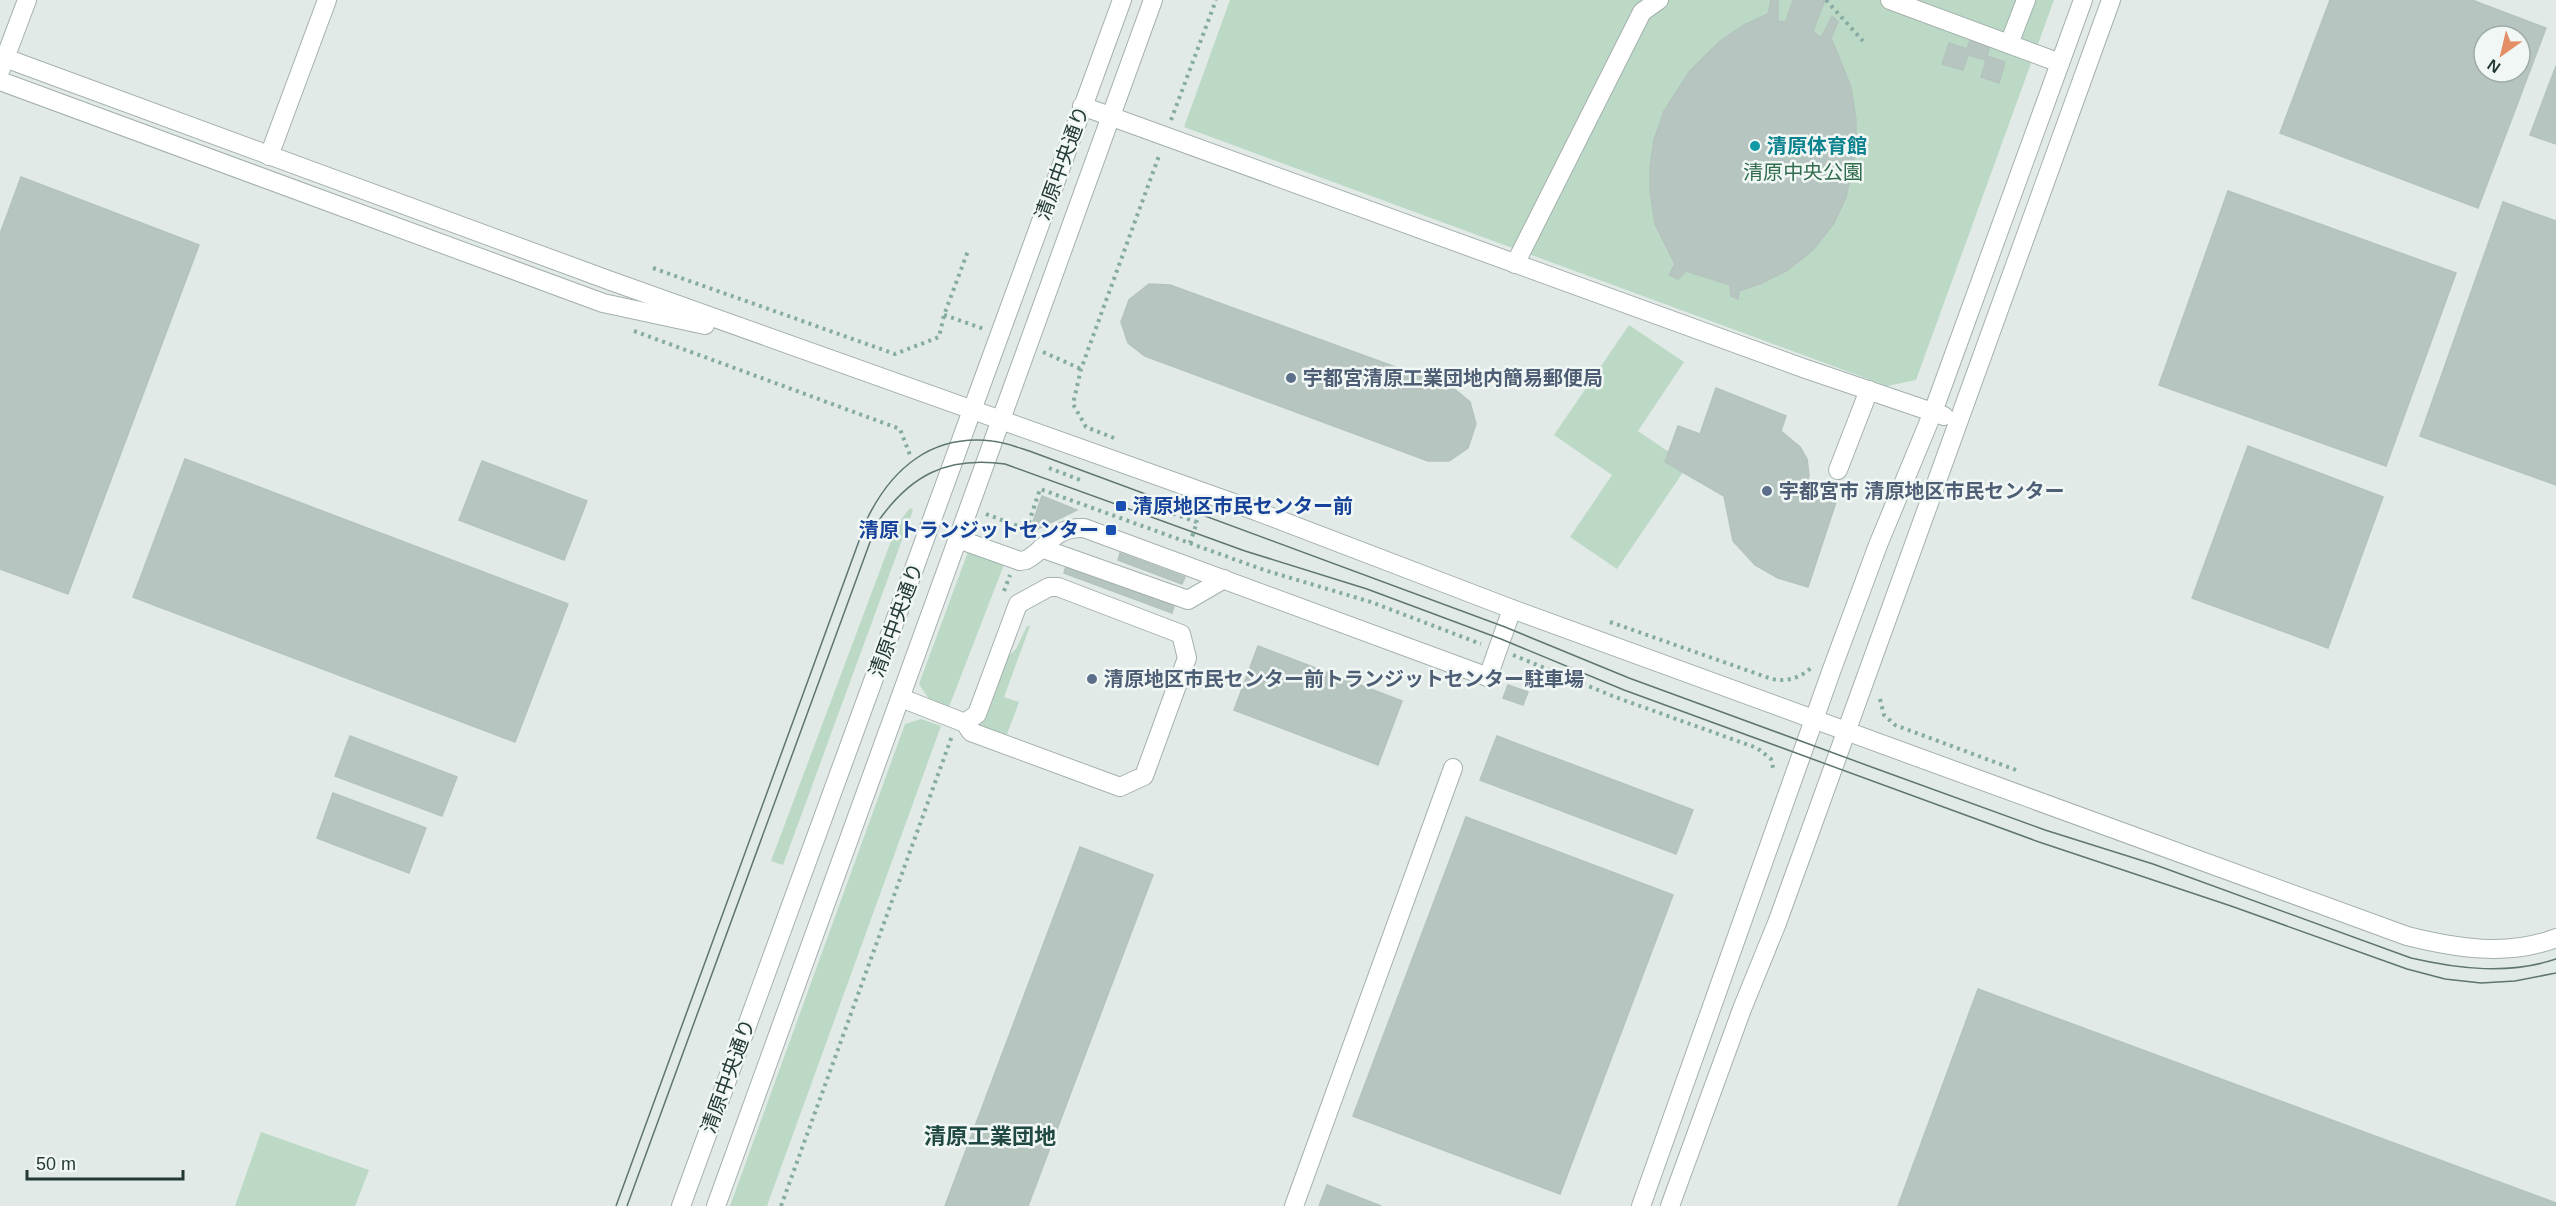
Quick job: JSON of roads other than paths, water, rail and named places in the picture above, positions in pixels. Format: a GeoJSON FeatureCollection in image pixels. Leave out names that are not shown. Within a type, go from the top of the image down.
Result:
{"type":"FeatureCollection","features":[{"type":"Feature","properties":{"kind":"street"},"geometry":{"type":"LineString","coordinates":[[27,0],[2,63],[269,156],[780,342],[1256,511],[1512,609],[2407,936],[2444,945],[2478,949],[2514,948],[2556,938]]}},
{"type":"Feature","properties":{"kind":"street"},"geometry":{"type":"LineString","coordinates":[[269,156],[327,0]]}},
{"type":"Feature","properties":{"kind":"street","name":"清原中央通り"},"geometry":{"type":"LineString","coordinates":[[681,1206],[1122,0]]}},
{"type":"Feature","properties":{"kind":"street","name":"清原中央通り"},"geometry":{"type":"LineString","coordinates":[[716,1206],[1154,0]]}},
{"type":"Feature","properties":{"kind":"street"},"geometry":{"type":"LineString","coordinates":[[1515,264],[1642,12],[1659,0]]}},
{"type":"Feature","properties":{"kind":"street"},"geometry":{"type":"LineString","coordinates":[[1890,0],[2060,63]]}},
{"type":"Feature","properties":{"kind":"street"},"geometry":{"type":"LineString","coordinates":[[2009,44],[2026,0]]}},
{"type":"Feature","properties":{"kind":"street"},"geometry":{"type":"LineString","coordinates":[[1641,1206],[1878,545],[1933,412],[2083,0]]}},
{"type":"Feature","properties":{"kind":"street"},"geometry":{"type":"LineString","coordinates":[[1670,1206],[1742,1009],[1777,923],[2111,0]]}},
{"type":"Feature","properties":{"kind":"street"},"geometry":{"type":"LineString","coordinates":[[0,81],[603,303],[780,342]]}},
{"type":"Feature","properties":{"kind":"street"},"geometry":{"type":"LineString","coordinates":[[1082,106],[1515,264],[1957,421]]}},
{"type":"Feature","properties":{"kind":"street"},"geometry":{"type":"LineString","coordinates":[[1838,470],[1869,390]]}},
{"type":"Feature","properties":{"kind":"street"},"geometry":{"type":"LineString","coordinates":[[958,539],[1016,559],[1026,560],[1060,532],[1072,528],[1084,528],[1488,677],[1512,609]]}},
{"type":"Feature","properties":{"kind":"street"},"geometry":{"type":"LineString","coordinates":[[1041,548],[1188,600],[1224,579]]}},
{"type":"Feature","properties":{"kind":"street"},"geometry":{"type":"LineString","coordinates":[[901,698],[962,721],[971,732],[1120,787],[1144,776],[1187,658],[1181,634],[1058,587],[1049,587],[1018,604],[977,714],[962,721]]}},
{"type":"Feature","properties":{"kind":"street"},"geometry":{"type":"LineString","coordinates":[[1294,1206],[1454,768]]}},
{"type":"Feature","properties":{"kind":"tram line"},"geometry":{"type":"LineString","coordinates":[[616,1206],[867,519],[889,484],[916,458],[933,449],[970,440],[997,442],[1032,452],[1505,627],[1629,678],[1877,769],[2045,830],[2153,864],[2411,958],[2484,969],[2520,967],[2556,959]]}},
{"type":"Feature","properties":{"kind":"tram line"},"geometry":{"type":"LineString","coordinates":[[627,1206],[877,523],[903,492],[917,481],[948,466],[965,463],[1005,464],[1245,551],[1367,589],[1501,639],[1624,690],[2039,842],[2231,906],[2407,969],[2445,979],[2481,983],[2515,981],[2556,973]]}},
{"type":"Feature","properties":{"kind":"place","name":"清原体育館"},"geometry":{"type":"Point","coordinates":[1755,146]}},
{"type":"Feature","properties":{"kind":"place","name":"宇都宮清原工業団地内簡易郵便局"},"geometry":{"type":"Point","coordinates":[1291,378]}},
{"type":"Feature","properties":{"kind":"place","name":"宇都宮市 清原地区市民センター"},"geometry":{"type":"Point","coordinates":[1767,491]}},
{"type":"Feature","properties":{"kind":"place","name":"清原地区市民センター前"},"geometry":{"type":"Point","coordinates":[1121,506]}},
{"type":"Feature","properties":{"kind":"place","name":"清原トランジットセンター"},"geometry":{"type":"Point","coordinates":[1111,530]}},
{"type":"Feature","properties":{"kind":"place","name":"清原地区市民センター前トランジットセンター駐車場"},"geometry":{"type":"Point","coordinates":[1092,679]}},
{"type":"Feature","properties":{"kind":"district","name":"清原工業団地"},"geometry":{"type":"Point","coordinates":[990,1136]}},
{"type":"Feature","properties":{"kind":"park label","name":"清原中央公園"},"geometry":{"type":"Point","coordinates":[1803,172]}}]}
